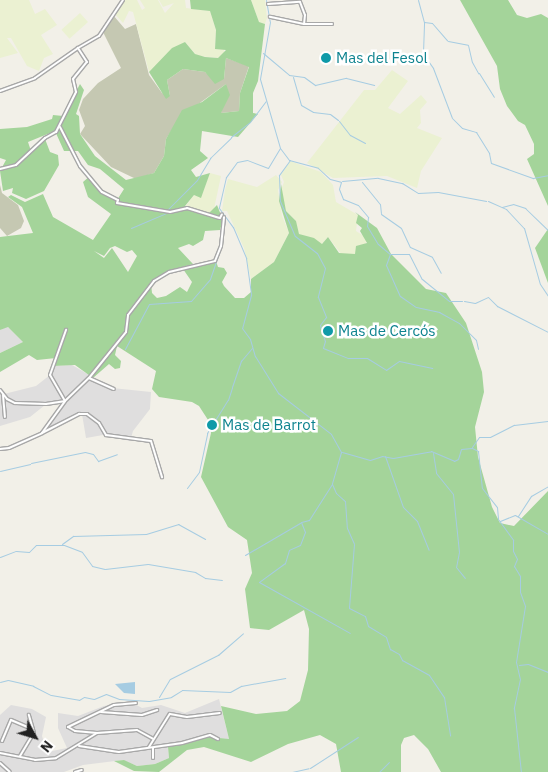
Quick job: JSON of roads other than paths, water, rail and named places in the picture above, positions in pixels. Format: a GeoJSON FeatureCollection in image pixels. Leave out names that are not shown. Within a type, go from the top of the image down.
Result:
{"type":"FeatureCollection","features":[{"type":"Feature","properties":{"kind":"street"},"geometry":{"type":"LineString","coordinates":[[0,90],[35,78],[99,36],[123,0]]}},
{"type":"Feature","properties":{"kind":"street"},"geometry":{"type":"LineString","coordinates":[[268,4],[300,1],[304,24]]}},
{"type":"Feature","properties":{"kind":"street"},"geometry":{"type":"LineString","coordinates":[[270,17],[304,24],[332,24]]}},
{"type":"Feature","properties":{"kind":"street"},"geometry":{"type":"LineString","coordinates":[[0,169],[16,165],[60,127],[76,90],[73,79],[87,62],[78,48]]}},
{"type":"Feature","properties":{"kind":"street"},"geometry":{"type":"LineString","coordinates":[[60,127],[80,166],[102,192],[118,200],[117,203],[170,212],[187,208],[220,218],[222,214]]}},
{"type":"Feature","properties":{"kind":"street"},"geometry":{"type":"LineString","coordinates":[[42,432],[65,401],[89,378],[126,332],[128,315],[154,281],[168,272],[215,261],[221,246],[224,217]]}},
{"type":"Feature","properties":{"kind":"street"},"geometry":{"type":"LineString","coordinates":[[65,401],[50,375],[66,330]]}},
{"type":"Feature","properties":{"kind":"street"},"geometry":{"type":"LineString","coordinates":[[89,378],[113,389]]}},
{"type":"Feature","properties":{"kind":"street"},"geometry":{"type":"LineString","coordinates":[[0,390],[3,396],[5,417]]}},
{"type":"Feature","properties":{"kind":"street"},"geometry":{"type":"LineString","coordinates":[[3,396],[11,402],[31,404],[65,401]]}},
{"type":"Feature","properties":{"kind":"street"},"geometry":{"type":"LineString","coordinates":[[0,449],[9,448],[79,414],[87,414],[99,423],[106,435],[152,441],[162,477]]}},
{"type":"Feature","properties":{"kind":"street"},"geometry":{"type":"LineString","coordinates":[[136,703],[114,705],[68,727],[75,731],[97,733],[137,730],[153,739]]}},
{"type":"Feature","properties":{"kind":"street"},"geometry":{"type":"LineString","coordinates":[[101,712],[142,715],[157,710]]}},
{"type":"Feature","properties":{"kind":"street"},"geometry":{"type":"LineString","coordinates":[[149,748],[170,714],[187,718],[220,713]]}},
{"type":"Feature","properties":{"kind":"street"},"geometry":{"type":"LineString","coordinates":[[20,756],[33,737],[29,715]]}},
{"type":"Feature","properties":{"kind":"street"},"geometry":{"type":"LineString","coordinates":[[2,741],[11,720],[32,730]]}},
{"type":"Feature","properties":{"kind":"street"},"geometry":{"type":"LineString","coordinates":[[0,753],[36,760],[56,758],[79,746],[97,733]]}},
{"type":"Feature","properties":{"kind":"street"},"geometry":{"type":"LineString","coordinates":[[79,746],[103,752],[153,748],[210,735],[218,739]]}},
{"type":"Feature","properties":{"kind":"street"},"geometry":{"type":"LineString","coordinates":[[153,748],[153,758]]}},
{"type":"Feature","properties":{"kind":"street"},"geometry":{"type":"LineString","coordinates":[[0,763],[10,772]]}},
{"type":"Feature","properties":{"kind":"street"},"geometry":{"type":"LineString","coordinates":[[75,772],[82,770]]}},
{"type":"Feature","properties":{"kind":"water"},"geometry":{"type":"Polygon","coordinates":[[[135,682],[135,694],[124,693],[115,684],[135,682]]]}},
{"type":"Feature","properties":{"kind":"waterway"},"geometry":{"type":"LineString","coordinates":[[266,0],[270,22],[260,79],[280,148],[268,168],[247,160],[237,162],[226,177],[219,208],[233,227],[246,258],[251,295],[242,328],[250,339],[255,356],[278,393],[331,434],[341,452]]}},
{"type":"Feature","properties":{"kind":"waterway"},"geometry":{"type":"LineString","coordinates":[[418,0],[424,22],[432,23],[447,40]]}},
{"type":"Feature","properties":{"kind":"waterway"},"geometry":{"type":"LineString","coordinates":[[423,53],[424,22]]}},
{"type":"Feature","properties":{"kind":"waterway"},"geometry":{"type":"LineString","coordinates":[[448,41],[468,45],[472,62],[478,73]]}},
{"type":"Feature","properties":{"kind":"waterway"},"geometry":{"type":"LineString","coordinates":[[263,53],[289,75],[304,77],[315,85],[346,78],[374,85]]}},
{"type":"Feature","properties":{"kind":"waterway"},"geometry":{"type":"LineString","coordinates":[[424,55],[433,68],[452,118],[462,128],[476,132],[489,153],[491,163],[533,178],[548,175]]}},
{"type":"Feature","properties":{"kind":"waterway"},"geometry":{"type":"LineString","coordinates":[[479,73],[494,97]]}},
{"type":"Feature","properties":{"kind":"waterway"},"geometry":{"type":"LineString","coordinates":[[293,77],[301,105],[313,112],[330,114],[338,120]]}},
{"type":"Feature","properties":{"kind":"waterway"},"geometry":{"type":"LineString","coordinates":[[231,137],[250,122],[266,101]]}},
{"type":"Feature","properties":{"kind":"waterway"},"geometry":{"type":"LineString","coordinates":[[339,121],[350,135],[365,143]]}},
{"type":"Feature","properties":{"kind":"waterway"},"geometry":{"type":"LineString","coordinates":[[167,210],[197,180],[210,158],[231,138]]}},
{"type":"Feature","properties":{"kind":"waterway"},"geometry":{"type":"LineString","coordinates":[[280,148],[289,160],[318,168],[330,179],[341,182],[339,189],[343,199],[358,205],[368,217],[367,226],[378,244],[390,254],[386,265],[400,296],[416,307],[439,312],[459,323],[476,340],[478,349]]}},
{"type":"Feature","properties":{"kind":"waterway"},"geometry":{"type":"LineString","coordinates":[[290,160],[279,175],[280,201],[295,236],[317,253],[325,268],[318,297],[326,317],[320,325],[325,341],[323,348],[348,358],[367,358],[386,370],[399,361],[432,368]]}},
{"type":"Feature","properties":{"kind":"waterway"},"geometry":{"type":"LineString","coordinates":[[342,181],[378,178],[402,183],[418,193],[438,192],[486,201]]}},
{"type":"Feature","properties":{"kind":"waterway"},"geometry":{"type":"LineString","coordinates":[[362,182],[380,204],[381,213]]}},
{"type":"Feature","properties":{"kind":"waterway"},"geometry":{"type":"LineString","coordinates":[[488,201],[506,209],[524,228],[540,284],[548,296]]}},
{"type":"Feature","properties":{"kind":"waterway"},"geometry":{"type":"LineString","coordinates":[[502,207],[513,204],[525,208],[548,230]]}},
{"type":"Feature","properties":{"kind":"waterway"},"geometry":{"type":"LineString","coordinates":[[131,228],[166,213]]}},
{"type":"Feature","properties":{"kind":"waterway"},"geometry":{"type":"LineString","coordinates":[[381,214],[401,228],[410,247],[432,257],[441,273]]}},
{"type":"Feature","properties":{"kind":"waterway"},"geometry":{"type":"LineString","coordinates":[[221,235],[222,226]]}},
{"type":"Feature","properties":{"kind":"waterway"},"geometry":{"type":"LineString","coordinates":[[125,349],[149,304],[191,301],[210,279],[222,244]]}},
{"type":"Feature","properties":{"kind":"waterway"},"geometry":{"type":"LineString","coordinates":[[390,254],[409,254],[422,279],[449,301],[462,301]]}},
{"type":"Feature","properties":{"kind":"waterway"},"geometry":{"type":"LineString","coordinates":[[464,301],[475,303],[488,297],[497,306],[548,332]]}},
{"type":"Feature","properties":{"kind":"waterway"},"geometry":{"type":"LineString","coordinates":[[232,387],[241,361],[252,348]]}},
{"type":"Feature","properties":{"kind":"waterway"},"geometry":{"type":"LineString","coordinates":[[187,488],[199,472],[207,433],[228,400],[232,388]]}},
{"type":"Feature","properties":{"kind":"waterway"},"geometry":{"type":"LineString","coordinates":[[472,447],[479,437],[490,437],[514,425],[548,421]]}},
{"type":"Feature","properties":{"kind":"waterway"},"geometry":{"type":"LineString","coordinates":[[342,452],[370,460],[382,456],[393,458],[431,451],[454,461],[458,459],[461,449],[472,448],[478,451],[482,488],[497,507],[498,519],[513,540],[513,551],[517,559],[514,566],[520,576],[520,592],[525,606],[516,662],[520,679],[514,708],[521,772]]}},
{"type":"Feature","properties":{"kind":"waterway"},"geometry":{"type":"LineString","coordinates":[[31,463],[85,452],[93,454],[98,461],[117,454]]}},
{"type":"Feature","properties":{"kind":"waterway"},"geometry":{"type":"LineString","coordinates":[[341,452],[332,484],[336,493],[345,501],[347,528],[354,544],[349,608],[365,616],[368,626],[386,637],[390,649],[399,654],[402,660],[429,675],[444,697],[450,736]]}},
{"type":"Feature","properties":{"kind":"waterway"},"geometry":{"type":"LineString","coordinates":[[433,453],[436,473],[453,494],[459,552],[456,567],[465,578]]}},
{"type":"Feature","properties":{"kind":"waterway"},"geometry":{"type":"LineString","coordinates":[[385,456],[403,507],[417,521],[429,550]]}},
{"type":"Feature","properties":{"kind":"waterway"},"geometry":{"type":"LineString","coordinates":[[0,471],[30,464]]}},
{"type":"Feature","properties":{"kind":"waterway"},"geometry":{"type":"LineString","coordinates":[[332,484],[309,520],[301,522],[305,532],[300,545],[289,550],[285,563],[259,582],[350,633]]}},
{"type":"Feature","properties":{"kind":"waterway"},"geometry":{"type":"LineString","coordinates":[[518,516],[531,496],[548,486]]}},
{"type":"Feature","properties":{"kind":"waterway"},"geometry":{"type":"LineString","coordinates":[[500,521],[515,515],[548,534]]}},
{"type":"Feature","properties":{"kind":"waterway"},"geometry":{"type":"LineString","coordinates":[[245,555],[300,523]]}},
{"type":"Feature","properties":{"kind":"waterway"},"geometry":{"type":"LineString","coordinates":[[62,544],[73,536],[146,534],[178,524],[205,539]]}},
{"type":"Feature","properties":{"kind":"waterway"},"geometry":{"type":"LineString","coordinates":[[0,557],[16,551],[29,552],[36,545],[64,545],[82,552],[92,566],[105,569],[148,564],[195,572],[205,578],[222,580]]}},
{"type":"Feature","properties":{"kind":"waterway"},"geometry":{"type":"LineString","coordinates":[[159,697],[170,679],[218,655],[243,633]]}},
{"type":"Feature","properties":{"kind":"waterway"},"geometry":{"type":"LineString","coordinates":[[519,665],[528,664],[548,672]]}},
{"type":"Feature","properties":{"kind":"waterway"},"geometry":{"type":"LineString","coordinates":[[0,682],[8,680],[33,686],[51,695],[79,700],[84,697],[94,699],[106,694],[119,699],[149,701],[171,697],[182,690],[230,692],[241,686],[285,678]]}},
{"type":"Feature","properties":{"kind":"waterway"},"geometry":{"type":"LineString","coordinates":[[310,768],[358,737]]}},
{"type":"Feature","properties":{"kind":"waterway"},"geometry":{"type":"LineString","coordinates":[[379,772],[389,762]]}},
{"type":"Feature","properties":{"kind":"waterway"},"geometry":{"type":"LineString","coordinates":[[292,772],[309,768]]}},
{"type":"Feature","properties":{"kind":"place","name":"Mas del Fesol"},"geometry":{"type":"Point","coordinates":[326,58]}},
{"type":"Feature","properties":{"kind":"place","name":"Mas de Cercós"},"geometry":{"type":"Point","coordinates":[328,331]}},
{"type":"Feature","properties":{"kind":"place","name":"Mas de Barrot"},"geometry":{"type":"Point","coordinates":[212,425]}}]}
